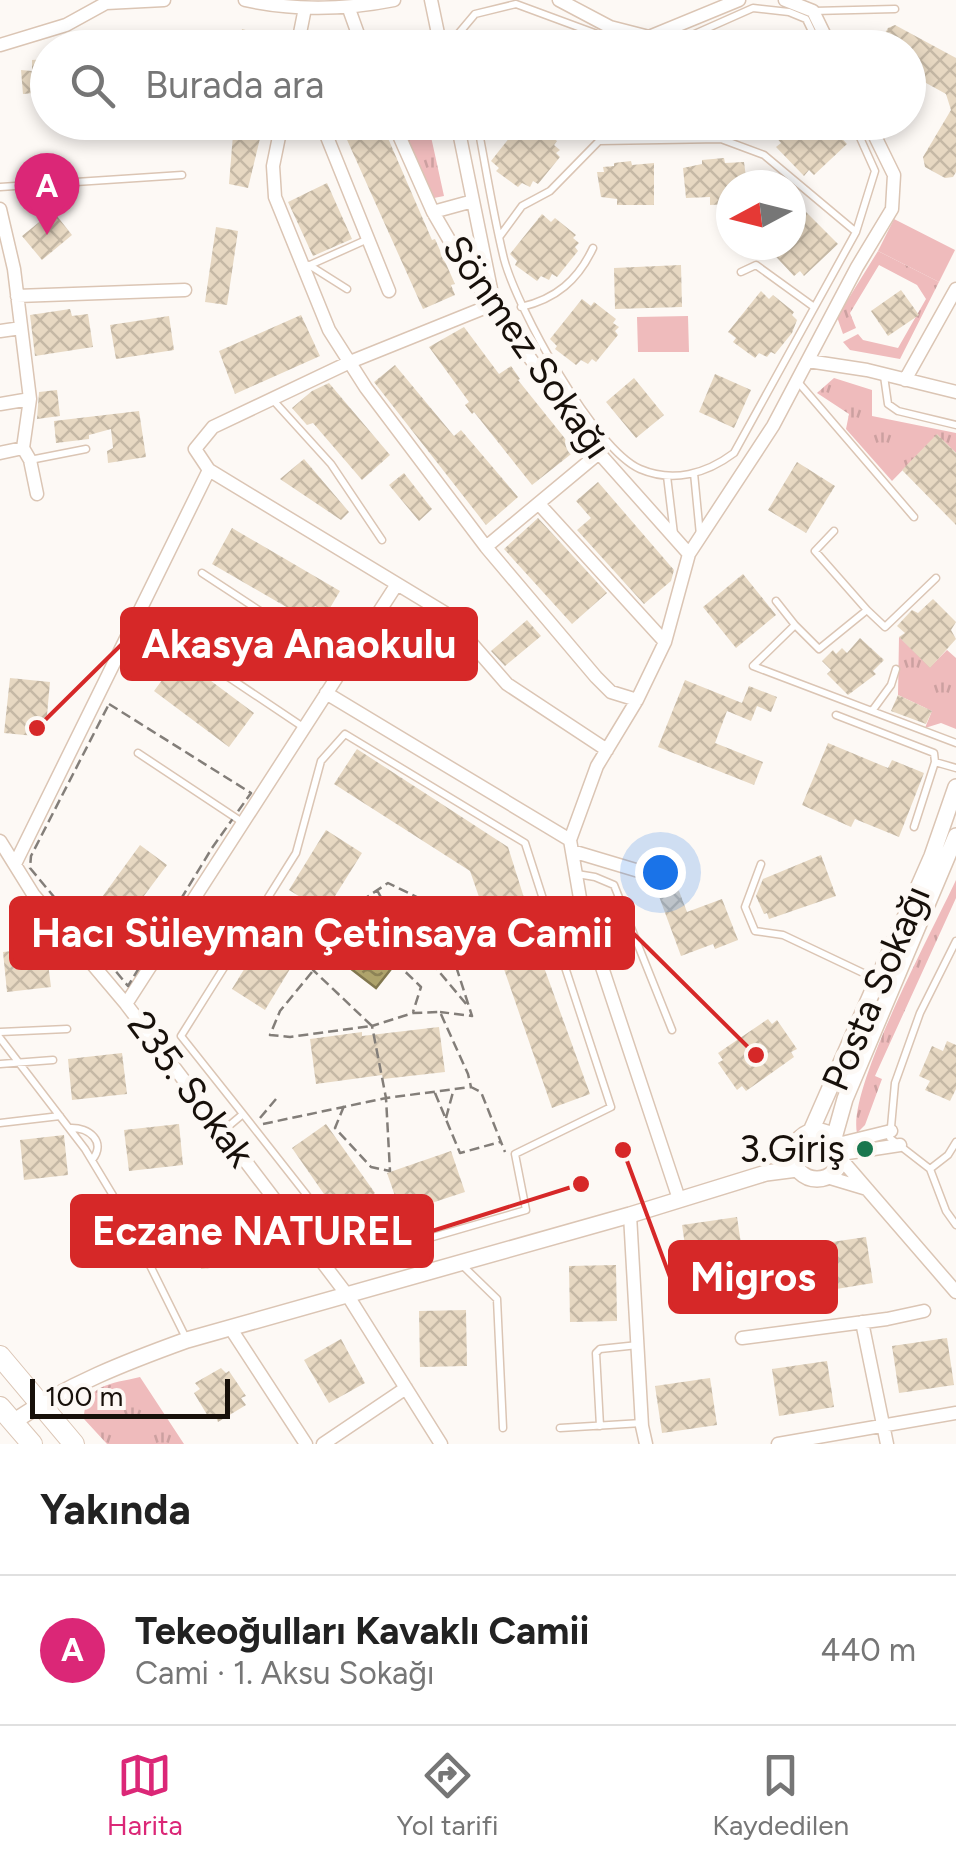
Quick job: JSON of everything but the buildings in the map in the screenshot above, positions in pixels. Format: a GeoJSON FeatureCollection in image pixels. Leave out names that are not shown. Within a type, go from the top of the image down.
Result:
{"type":"FeatureCollection","features":[{"type":"Feature","properties":{"kind":"main road"},"geometry":{"type":"LineString","coordinates":[[0,1356],[74,1444]]}},
{"type":"Feature","properties":{"kind":"main road"},"geometry":{"type":"LineString","coordinates":[[7,1414],[32,1444]]}},
{"type":"Feature","properties":{"kind":"street"},"geometry":{"type":"LineString","coordinates":[[51,30],[66,26],[107,2],[164,0]]}},
{"type":"Feature","properties":{"kind":"street"},"geometry":{"type":"LineString","coordinates":[[245,0],[276,7],[349,9],[394,0]]}},
{"type":"Feature","properties":{"kind":"street"},"geometry":{"type":"LineString","coordinates":[[430,0],[437,30]]}},
{"type":"Feature","properties":{"kind":"street"},"geometry":{"type":"LineString","coordinates":[[559,0],[623,30]]}},
{"type":"Feature","properties":{"kind":"street"},"geometry":{"type":"LineString","coordinates":[[664,30],[738,0]]}},
{"type":"Feature","properties":{"kind":"street"},"geometry":{"type":"LineString","coordinates":[[785,0],[813,11],[822,30]]}},
{"type":"Feature","properties":{"kind":"street"},"geometry":{"type":"LineString","coordinates":[[301,30],[305,8]]}},
{"type":"Feature","properties":{"kind":"street"},"geometry":{"type":"LineString","coordinates":[[349,9],[357,30]]}},
{"type":"Feature","properties":{"kind":"street"},"geometry":{"type":"LineString","coordinates":[[0,44],[30,36]]}},
{"type":"Feature","properties":{"kind":"street"},"geometry":{"type":"LineString","coordinates":[[278,140],[273,166],[275,196],[330,330],[350,362],[486,546],[596,677],[612,692],[637,700]]}},
{"type":"Feature","properties":{"kind":"street"},"geometry":{"type":"LineString","coordinates":[[328,140],[390,291]]}},
{"type":"Feature","properties":{"kind":"street","name":"Sönmez Sokağı"},"geometry":{"type":"LineString","coordinates":[[401,140],[433,212],[469,274],[599,453],[689,554]]}},
{"type":"Feature","properties":{"kind":"street"},"geometry":{"type":"LineString","coordinates":[[461,140],[494,304],[350,362],[212,427],[196,450],[209,470],[445,613],[508,684],[606,750]]}},
{"type":"Feature","properties":{"kind":"street"},"geometry":{"type":"LineString","coordinates":[[679,1199],[581,904],[571,846],[597,766],[637,700],[665,642],[689,554],[773,426],[892,210],[894,176],[877,140]]}},
{"type":"Feature","properties":{"kind":"street"},"geometry":{"type":"LineString","coordinates":[[433,212],[474,201]]}},
{"type":"Feature","properties":{"kind":"street"},"geometry":{"type":"LineString","coordinates":[[0,209],[7,271],[18,296],[30,398],[27,454],[37,494]]}},
{"type":"Feature","properties":{"kind":"street"},"geometry":{"type":"LineString","coordinates":[[905,380],[956,289]]}},
{"type":"Feature","properties":{"kind":"street"},"geometry":{"type":"LineString","coordinates":[[18,296],[186,290]]}},
{"type":"Feature","properties":{"kind":"street"},"geometry":{"type":"LineString","coordinates":[[0,331],[21,328]]}},
{"type":"Feature","properties":{"kind":"street"},"geometry":{"type":"LineString","coordinates":[[808,361],[956,392]]}},
{"type":"Feature","properties":{"kind":"street"},"geometry":{"type":"LineString","coordinates":[[0,404],[30,398]]}},
{"type":"Feature","properties":{"kind":"street"},"geometry":{"type":"LineString","coordinates":[[0,453],[27,454]]}},
{"type":"Feature","properties":{"kind":"street"},"geometry":{"type":"LineString","coordinates":[[486,546],[599,453]]}},
{"type":"Feature","properties":{"kind":"street"},"geometry":{"type":"LineString","coordinates":[[15,864],[209,470]]}},
{"type":"Feature","properties":{"kind":"street"},"geometry":{"type":"LineString","coordinates":[[539,504],[665,642]]}},
{"type":"Feature","properties":{"kind":"street"},"geometry":{"type":"LineString","coordinates":[[126,1004],[239,819],[397,584]]}},
{"type":"Feature","properties":{"kind":"street"},"geometry":{"type":"LineString","coordinates":[[326,693],[571,846],[659,877]]}},
{"type":"Feature","properties":{"kind":"street","name":"Posta Sokağı"},"geometry":{"type":"LineString","coordinates":[[811,1131],[880,981],[956,787]]}},
{"type":"Feature","properties":{"kind":"street","name":"Posta Sokağı"},"geometry":{"type":"LineString","coordinates":[[838,1149],[845,1099],[956,836]]}},
{"type":"Feature","properties":{"kind":"street","name":"235. Sokak"},"geometry":{"type":"LineString","coordinates":[[0,840],[33,894],[126,1004],[348,1296],[441,1444]]}},
{"type":"Feature","properties":{"kind":"street"},"geometry":{"type":"LineString","coordinates":[[766,1173],[792,1152],[800,1136],[823,1131],[956,1292]]}},
{"type":"Feature","properties":{"kind":"street"},"geometry":{"type":"LineString","coordinates":[[838,1149],[891,1131]]}},
{"type":"Feature","properties":{"kind":"street"},"geometry":{"type":"LineString","coordinates":[[838,1149],[900,1145]]}},
{"type":"Feature","properties":{"kind":"street"},"geometry":{"type":"LineString","coordinates":[[827,1177],[836,1170],[838,1149]]}},
{"type":"Feature","properties":{"kind":"street"},"geometry":{"type":"LineString","coordinates":[[792,1152],[797,1169],[810,1178],[827,1177],[870,1190]]}},
{"type":"Feature","properties":{"kind":"street"},"geometry":{"type":"LineString","coordinates":[[7,1414],[187,1340],[766,1173],[797,1169]]}},
{"type":"Feature","properties":{"kind":"street"},"geometry":{"type":"LineString","coordinates":[[630,1215],[646,1444]]}},
{"type":"Feature","properties":{"kind":"street"},"geometry":{"type":"LineString","coordinates":[[742,1338],[924,1311]]}},
{"type":"Feature","properties":{"kind":"street"},"geometry":{"type":"LineString","coordinates":[[862,1322],[887,1444]]}},
{"type":"Feature","properties":{"kind":"street"},"geometry":{"type":"LineString","coordinates":[[231,1329],[306,1444]]}},
{"type":"Feature","properties":{"kind":"street"},"geometry":{"type":"LineString","coordinates":[[323,1444],[406,1388]]}},
{"type":"Feature","properties":{"kind":"street"},"geometry":{"type":"LineString","coordinates":[[778,1444],[956,1413]]}},
{"type":"Feature","properties":{"kind":"lane"},"geometry":{"type":"LineString","coordinates":[[462,30],[475,14],[516,4],[586,30]]}},
{"type":"Feature","properties":{"kind":"lane"},"geometry":{"type":"LineString","coordinates":[[703,30],[753,8],[789,12],[806,19],[811,30]]}},
{"type":"Feature","properties":{"kind":"lane"},"geometry":{"type":"LineString","coordinates":[[813,11],[895,8]]}},
{"type":"Feature","properties":{"kind":"lane"},"geometry":{"type":"LineString","coordinates":[[481,140],[500,236],[521,307],[567,386],[615,451],[639,468],[667,476],[712,468],[734,453],[856,232],[875,172],[862,140]]}},
{"type":"Feature","properties":{"kind":"lane"},"geometry":{"type":"LineString","coordinates":[[500,236],[522,206],[550,190],[598,141],[639,140]]}},
{"type":"Feature","properties":{"kind":"lane"},"geometry":{"type":"LineString","coordinates":[[727,140],[764,155],[856,232]]}},
{"type":"Feature","properties":{"kind":"lane"},"geometry":{"type":"LineString","coordinates":[[0,188],[182,175]]}},
{"type":"Feature","properties":{"kind":"lane"},"geometry":{"type":"LineString","coordinates":[[306,265],[368,239]]}},
{"type":"Feature","properties":{"kind":"lane"},"geometry":{"type":"LineString","coordinates":[[521,307],[539,303],[573,282],[594,248]]}},
{"type":"Feature","properties":{"kind":"lane"},"geometry":{"type":"LineString","coordinates":[[306,265],[348,289]]}},
{"type":"Feature","properties":{"kind":"lane"},"geometry":{"type":"LineString","coordinates":[[741,272],[752,266],[762,268],[814,307]]}},
{"type":"Feature","properties":{"kind":"lane"},"geometry":{"type":"LineString","coordinates":[[884,375],[888,404],[898,411],[956,426]]}},
{"type":"Feature","properties":{"kind":"lane"},"geometry":{"type":"LineString","coordinates":[[797,381],[914,517]]}},
{"type":"Feature","properties":{"kind":"lane"},"geometry":{"type":"LineString","coordinates":[[272,399],[331,464],[382,540]]}},
{"type":"Feature","properties":{"kind":"lane"},"geometry":{"type":"LineString","coordinates":[[27,454],[86,448]]}},
{"type":"Feature","properties":{"kind":"lane"},"geometry":{"type":"LineString","coordinates":[[694,474],[700,536]]}},
{"type":"Feature","properties":{"kind":"lane"},"geometry":{"type":"LineString","coordinates":[[667,476],[674,536]]}},
{"type":"Feature","properties":{"kind":"lane"},"geometry":{"type":"LineString","coordinates":[[834,530],[815,552],[884,628],[936,578]]}},
{"type":"Feature","properties":{"kind":"lane"},"geometry":{"type":"LineString","coordinates":[[202,573],[320,651],[335,630],[358,644]]}},
{"type":"Feature","properties":{"kind":"lane"},"geometry":{"type":"LineString","coordinates":[[776,601],[820,649],[868,610]]}},
{"type":"Feature","properties":{"kind":"lane"},"geometry":{"type":"LineString","coordinates":[[795,625],[753,666],[956,743]]}},
{"type":"Feature","properties":{"kind":"lane"},"geometry":{"type":"LineString","coordinates":[[182,646],[304,727]]}},
{"type":"Feature","properties":{"kind":"lane"},"geometry":{"type":"LineString","coordinates":[[872,711],[891,685],[896,669]]}},
{"type":"Feature","properties":{"kind":"lane"},"geometry":{"type":"LineString","coordinates":[[836,715],[934,753],[935,762],[914,827]]}},
{"type":"Feature","properties":{"kind":"lane"},"geometry":{"type":"LineString","coordinates":[[345,734],[525,844],[611,1107],[515,1154],[526,1210],[357,1260],[242,1114],[182,1036],[296,852],[321,761],[345,734]]}},
{"type":"Feature","properties":{"kind":"lane"},"geometry":{"type":"LineString","coordinates":[[138,753],[239,819]]}},
{"type":"Feature","properties":{"kind":"lane"},"geometry":{"type":"LineString","coordinates":[[935,762],[956,768]]}},
{"type":"Feature","properties":{"kind":"lane"},"geometry":{"type":"LineString","coordinates":[[760,864],[744,907],[754,931],[782,934],[880,981]]}},
{"type":"Feature","properties":{"kind":"lane"},"geometry":{"type":"LineString","coordinates":[[576,874],[614,886],[672,1030]]}},
{"type":"Feature","properties":{"kind":"lane"},"geometry":{"type":"LineString","coordinates":[[956,942],[920,1013],[896,1084],[890,1138],[930,1170],[946,1211],[956,1225]]}},
{"type":"Feature","properties":{"kind":"lane"},"geometry":{"type":"LineString","coordinates":[[563,961],[598,954]]}},
{"type":"Feature","properties":{"kind":"lane"},"geometry":{"type":"LineString","coordinates":[[67,1029],[0,1035],[92,1160],[126,1217],[187,1340]]}},
{"type":"Feature","properties":{"kind":"lane"},"geometry":{"type":"LineString","coordinates":[[0,1064],[53,1060]]}},
{"type":"Feature","properties":{"kind":"lane"},"geometry":{"type":"LineString","coordinates":[[223,1131],[242,1114]]}},
{"type":"Feature","properties":{"kind":"lane"},"geometry":{"type":"LineString","coordinates":[[0,1123],[60,1116]]}},
{"type":"Feature","properties":{"kind":"lane"},"geometry":{"type":"LineString","coordinates":[[69,1128],[92,1132],[97,1145],[92,1160]]}},
{"type":"Feature","properties":{"kind":"lane"},"geometry":{"type":"LineString","coordinates":[[930,1170],[956,1142]]}},
{"type":"Feature","properties":{"kind":"lane"},"geometry":{"type":"LineString","coordinates":[[460,1264],[497,1299],[502,1428]]}},
{"type":"Feature","properties":{"kind":"lane"},"geometry":{"type":"LineString","coordinates":[[600,1426],[596,1353],[600,1349],[638,1345]]}},
{"type":"Feature","properties":{"kind":"lane"},"geometry":{"type":"LineString","coordinates":[[560,1428],[642,1423]]}},
{"type":"Feature","properties":{"kind":"path"},"geometry":{"type":"LineString","coordinates":[[108,704],[251,793],[239,819],[128,986],[30,868],[31,856],[108,704]]}},
{"type":"Feature","properties":{"kind":"path"},"geometry":{"type":"LineString","coordinates":[[388,882],[437,907],[472,1016],[413,1013],[372,1026],[290,1038],[270,1035],[280,1011],[350,918],[361,901],[388,882]]}},
{"type":"Feature","properties":{"kind":"path"},"geometry":{"type":"LineString","coordinates":[[377,890],[389,912],[468,1006]]}},
{"type":"Feature","properties":{"kind":"path"},"geometry":{"type":"LineString","coordinates":[[350,918],[420,987],[413,1013]]}},
{"type":"Feature","properties":{"kind":"path"},"geometry":{"type":"LineString","coordinates":[[313,970],[372,1026],[386,1098],[390,1172],[371,1167],[335,1128],[344,1106]]}},
{"type":"Feature","properties":{"kind":"path"},"geometry":{"type":"LineString","coordinates":[[440,1012],[470,1087]]}},
{"type":"Feature","properties":{"kind":"path"},"geometry":{"type":"LineString","coordinates":[[252,1126],[386,1098],[470,1087],[481,1092],[508,1159]]}},
{"type":"Feature","properties":{"kind":"path"},"geometry":{"type":"LineString","coordinates":[[445,1119],[453,1090]]}},
{"type":"Feature","properties":{"kind":"path"},"geometry":{"type":"LineString","coordinates":[[434,1092],[460,1153],[501,1142]]}},
{"type":"Feature","properties":{"kind":"path"},"geometry":{"type":"LineString","coordinates":[[252,1126],[276,1099]]}},
{"type":"Feature","properties":{"kind":"green space"},"geometry":{"type":"Polygon","coordinates":[[[405,140],[432,140],[444,196],[429,199],[405,140]]]}},
{"type":"Feature","properties":{"kind":"green space"},"geometry":{"type":"Polygon","coordinates":[[[894,219],[955,250],[939,282],[878,251],[894,219]]]}},
{"type":"Feature","properties":{"kind":"green space"},"geometry":{"type":"Polygon","coordinates":[[[878,251],[939,282],[900,359],[850,350],[843,342],[858,334],[863,340],[898,348],[926,299],[917,285],[879,265],[850,313],[856,328],[843,334],[837,317],[878,251]]]}},
{"type":"Feature","properties":{"kind":"green space"},"geometry":{"type":"Polygon","coordinates":[[[688,316],[689,352],[638,352],[637,317],[688,316]]]}},
{"type":"Feature","properties":{"kind":"green space"},"geometry":{"type":"Polygon","coordinates":[[[834,378],[872,390],[872,416],[956,433],[956,453],[937,435],[892,481],[846,429],[849,414],[817,393],[834,378]]]}},
{"type":"Feature","properties":{"kind":"green space"},"geometry":{"type":"Polygon","coordinates":[[[899,637],[930,667],[947,650],[956,658],[956,729],[941,723],[925,728],[932,711],[898,695],[899,637]]]}},
{"type":"Feature","properties":{"kind":"green space"},"geometry":{"type":"Polygon","coordinates":[[[956,880],[956,898],[875,1076],[882,1079],[865,1125],[857,1133],[857,1111],[878,1046],[956,880]]]}},
{"type":"Feature","properties":{"kind":"green space"},"geometry":{"type":"Polygon","coordinates":[[[140,1377],[184,1444],[107,1444],[84,1419],[85,1407],[94,1392],[140,1377]]]}},
{"type":"Feature","properties":{"kind":"water"},"geometry":{"type":"Polygon","coordinates":[[[352,939],[391,969],[376,988],[337,958],[352,939]]]}},
{"type":"Feature","properties":{"kind":"place","name":"Tekeoğulları Kavaklı Camii"},"geometry":{"type":"Point","coordinates":[47,235]}},
{"type":"Feature","properties":{"kind":"place","name":"Akasya Anaokulu"},"geometry":{"type":"Point","coordinates":[37,728]}},
{"type":"Feature","properties":{"kind":"place","name":"Hacı Süleyman Çetinsaya Camii"},"geometry":{"type":"Point","coordinates":[756,1055]}},
{"type":"Feature","properties":{"kind":"place","name":"3.Giriş"},"geometry":{"type":"Point","coordinates":[865,1149]}},
{"type":"Feature","properties":{"kind":"place","name":"Migros"},"geometry":{"type":"Point","coordinates":[623,1150]}},
{"type":"Feature","properties":{"kind":"place","name":"Eczane NATUREL"},"geometry":{"type":"Point","coordinates":[581,1184]}}]}
